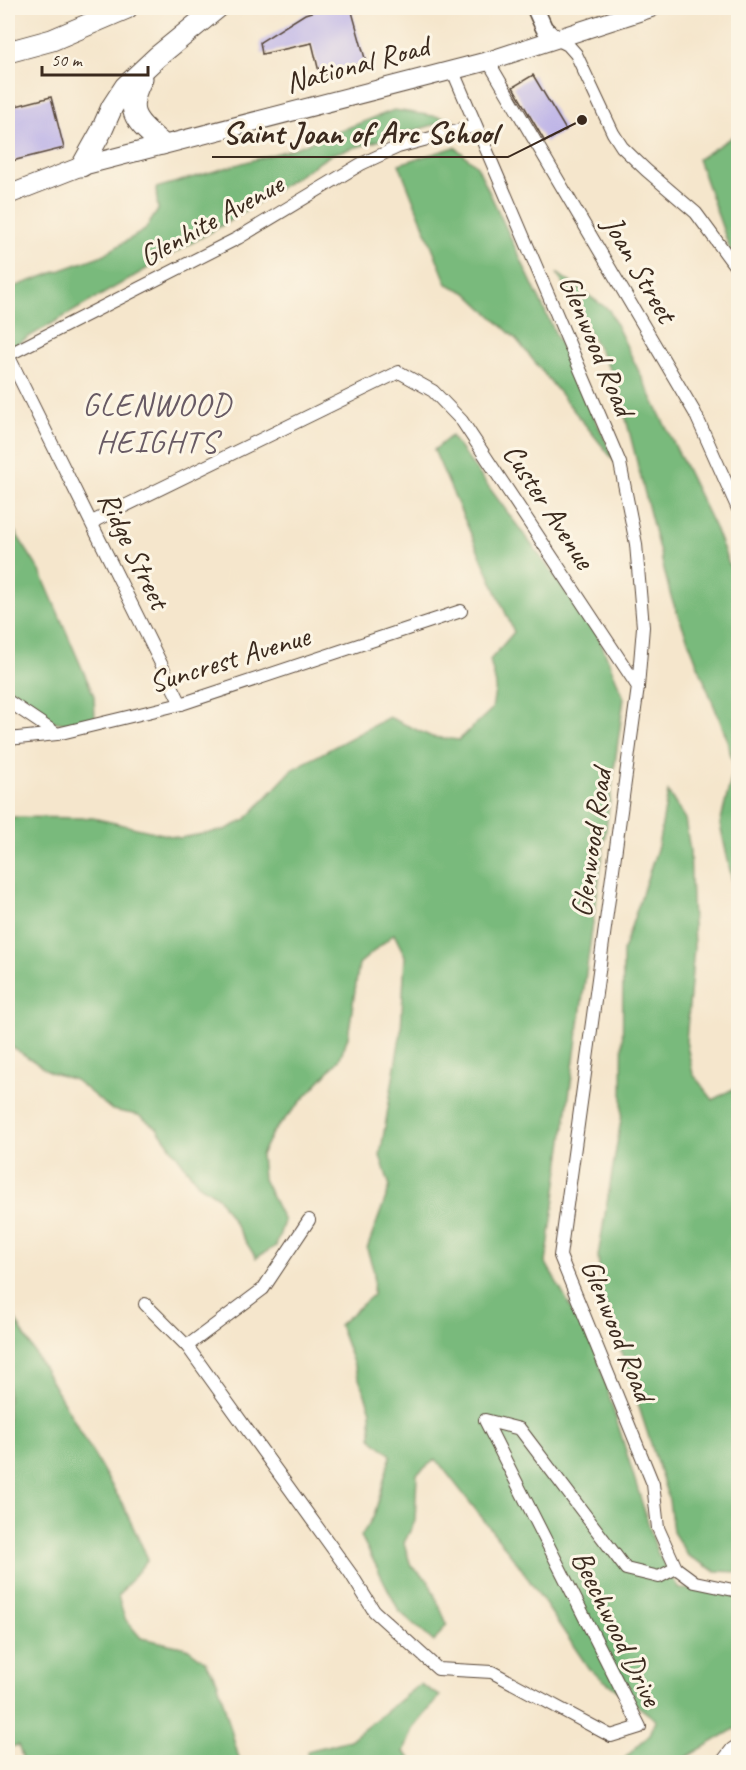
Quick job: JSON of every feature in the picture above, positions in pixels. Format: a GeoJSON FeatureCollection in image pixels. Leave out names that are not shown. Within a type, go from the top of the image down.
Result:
{"type":"FeatureCollection","features":[{"type":"Feature","properties":{"kind":"highway"},"geometry":{"type":"LineString","coordinates":[[8,52],[52,40],[127,8]]}},
{"type":"Feature","properties":{"kind":"highway"},"geometry":{"type":"LineString","coordinates":[[82,166],[101,132],[111,107],[125,87],[217,8]]}},
{"type":"Feature","properties":{"kind":"highway"},"geometry":{"type":"LineString","coordinates":[[148,65],[135,91],[131,108],[141,126],[162,144]]}},
{"type":"Feature","properties":{"kind":"main road","name":"National Road"},"geometry":{"type":"LineString","coordinates":[[8,195],[82,166],[488,61],[651,8]]}},
{"type":"Feature","properties":{"kind":"street"},"geometry":{"type":"LineString","coordinates":[[535,8],[544,28],[554,38],[568,45],[576,54],[613,133],[622,147],[696,213],[738,270]]}},
{"type":"Feature","properties":{"kind":"street","name":"Joan Street"},"geometry":{"type":"LineString","coordinates":[[488,61],[695,412],[738,509]]}},
{"type":"Feature","properties":{"kind":"street","name":"Glenwood Road"},"geometry":{"type":"LineString","coordinates":[[452,69],[620,463],[636,544],[643,627],[638,687],[560,1256],[653,1484],[658,1528],[676,1568]]}},
{"type":"Feature","properties":{"kind":"street","name":"Glenhite Avenue"},"geometry":{"type":"LineString","coordinates":[[8,355],[238,238],[361,164],[398,147],[475,126]]}},
{"type":"Feature","properties":{"kind":"street","name":"Ridge Street"},"geometry":{"type":"LineString","coordinates":[[8,355],[181,704]]}},
{"type":"Feature","properties":{"kind":"street","name":"Custer Avenue"},"geometry":{"type":"LineString","coordinates":[[92,522],[399,372],[433,391],[462,421],[638,687]]}},
{"type":"Feature","properties":{"kind":"street","name":"Suncrest Avenue"},"geometry":{"type":"LineString","coordinates":[[8,739],[57,734],[181,704],[461,611]]}},
{"type":"Feature","properties":{"kind":"street"},"geometry":{"type":"LineString","coordinates":[[8,701],[57,734]]}},
{"type":"Feature","properties":{"kind":"street"},"geometry":{"type":"LineString","coordinates":[[187,1346],[263,1289],[309,1220]]}},
{"type":"Feature","properties":{"kind":"street","name":"Beechwood Drive"},"geometry":{"type":"LineString","coordinates":[[145,1304],[187,1346],[351,1574],[374,1611],[438,1669],[492,1672],[611,1736],[640,1727],[485,1420],[520,1430],[626,1569],[659,1577],[676,1568]]}},
{"type":"Feature","properties":{"kind":"street"},"geometry":{"type":"LineString","coordinates":[[676,1568],[695,1582],[738,1591]]}},
{"type":"Feature","properties":{"kind":"street"},"geometry":{"type":"LineString","coordinates":[[722,1762],[738,1745]]}},
{"type":"Feature","properties":{"kind":"green space"},"geometry":{"type":"Polygon","coordinates":[[[394,110],[454,119],[332,154],[226,223],[8,349],[8,289],[103,255],[145,230],[158,210],[156,188],[295,148],[394,110]]]}},
{"type":"Feature","properties":{"kind":"green space"},"geometry":{"type":"Polygon","coordinates":[[[738,133],[738,272],[698,159],[738,133]]]}},
{"type":"Feature","properties":{"kind":"green space"},"geometry":{"type":"Polygon","coordinates":[[[455,147],[477,166],[616,463],[517,340],[467,293],[447,284],[399,164],[455,147]]]}},
{"type":"Feature","properties":{"kind":"green space"},"geometry":{"type":"Polygon","coordinates":[[[557,273],[609,310],[715,528],[738,587],[738,907],[720,824],[734,767],[726,736],[671,597],[617,383],[557,273]]]}},
{"type":"Feature","properties":{"kind":"green space"},"geometry":{"type":"Polygon","coordinates":[[[451,436],[597,633],[624,698],[546,1263],[596,1353],[657,1552],[679,1589],[718,1590],[738,1597],[738,1727],[678,1762],[621,1762],[650,1734],[656,1720],[589,1669],[519,1565],[436,1459],[417,1474],[415,1521],[404,1543],[411,1566],[428,1580],[447,1624],[434,1642],[399,1611],[361,1536],[374,1516],[391,1455],[371,1438],[371,1411],[339,1325],[373,1295],[374,1272],[367,1249],[390,1186],[380,1156],[401,1031],[405,956],[394,934],[359,964],[348,1037],[339,1060],[272,1133],[261,1155],[263,1179],[284,1221],[276,1246],[256,1258],[218,1197],[198,1184],[157,1128],[138,1115],[112,1110],[75,1080],[50,1072],[8,1044],[8,817],[93,818],[180,838],[225,830],[245,820],[293,769],[389,717],[432,737],[459,740],[492,709],[496,685],[490,660],[514,632],[434,450],[451,436]]]}},
{"type":"Feature","properties":{"kind":"green space"},"geometry":{"type":"Polygon","coordinates":[[[8,521],[40,571],[94,696],[95,719],[73,725],[52,721],[8,687],[8,521]]]}},
{"type":"Feature","properties":{"kind":"green space"},"geometry":{"type":"Polygon","coordinates":[[[668,792],[685,819],[690,851],[694,948],[686,1041],[693,1074],[713,1100],[738,1086],[738,1572],[715,1571],[688,1556],[673,1532],[669,1500],[601,1289],[598,1256],[622,1114],[623,951],[658,846],[668,792]]]}},
{"type":"Feature","properties":{"kind":"green space"},"geometry":{"type":"Polygon","coordinates":[[[8,1307],[122,1503],[148,1559],[118,1596],[125,1619],[141,1638],[187,1648],[206,1662],[218,1683],[240,1762],[24,1762],[18,1745],[8,1748],[8,1307]]]}},
{"type":"Feature","properties":{"kind":"green space"},"geometry":{"type":"Polygon","coordinates":[[[420,1684],[440,1696],[413,1729],[404,1752],[414,1762],[308,1762],[307,1751],[350,1740],[420,1684]]]}},
{"type":"Feature","properties":{"kind":"building"},"geometry":{"type":"Polygon","coordinates":[[[324,8],[351,8],[366,62],[320,76],[312,43],[262,54],[260,42],[305,14],[324,8]]]}},
{"type":"Feature","properties":{"kind":"building"},"geometry":{"type":"Polygon","coordinates":[[[533,75],[566,130],[545,142],[513,87],[533,75]]]}},
{"type":"Feature","properties":{"kind":"building"},"geometry":{"type":"Polygon","coordinates":[[[51,97],[64,148],[12,161],[8,142],[8,108],[51,97]]]}},
{"type":"Feature","properties":{"kind":"place","name":"Saint Joan of Arc School"},"geometry":{"type":"Point","coordinates":[582,120]}},
{"type":"Feature","properties":{"kind":"district","name":"GLENWOOD HEIGHTS"},"geometry":{"type":"Point","coordinates":[157,422]}}]}
